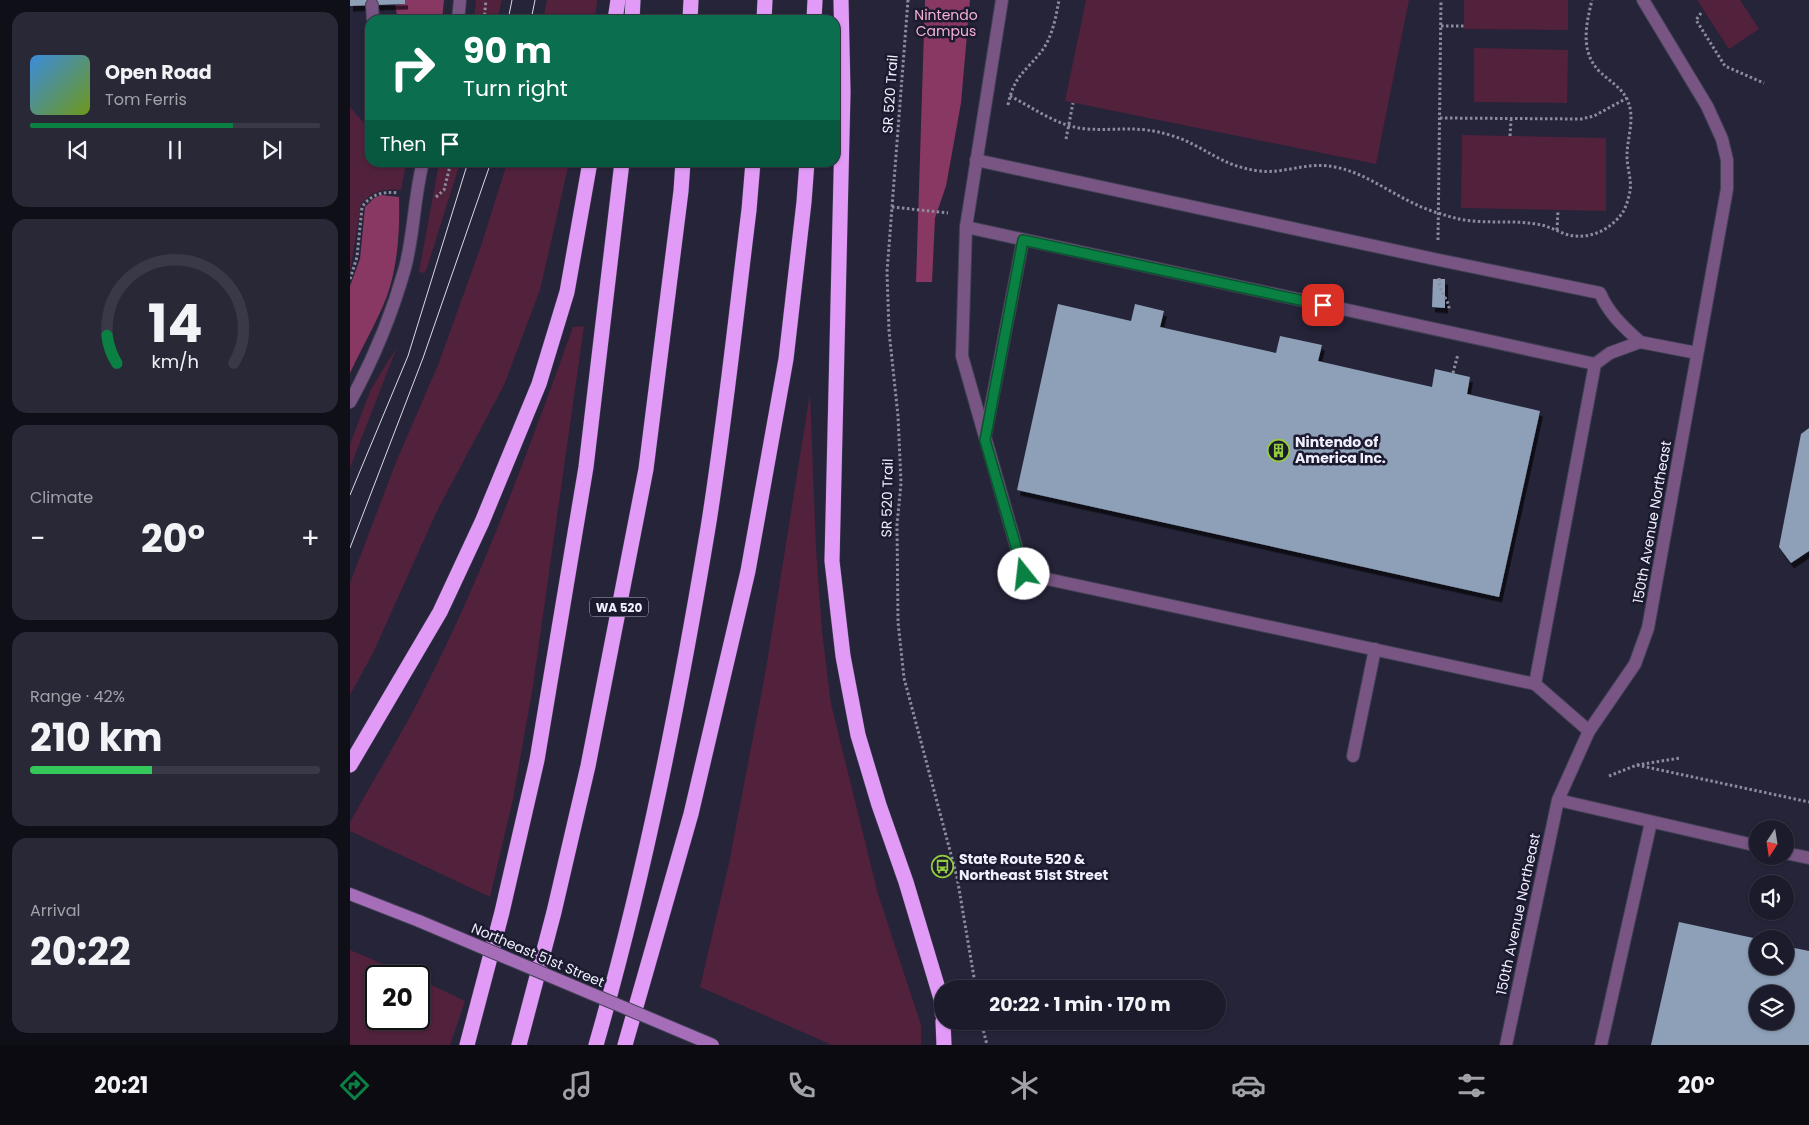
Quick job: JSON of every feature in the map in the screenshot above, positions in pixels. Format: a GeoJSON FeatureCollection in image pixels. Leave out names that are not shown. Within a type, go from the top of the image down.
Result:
{"type":"FeatureCollection","features":[{"type":"Feature","properties":{"kind":"highway"},"geometry":{"type":"LineString","coordinates":[[616,15],[618,0]]}},
{"type":"Feature","properties":{"kind":"highway"},"geometry":{"type":"LineString","coordinates":[[632,15],[633,0]]}},
{"type":"Feature","properties":{"kind":"highway"},"geometry":{"type":"LineString","coordinates":[[690,15],[691,0]]}},
{"type":"Feature","properties":{"kind":"highway"},"geometry":{"type":"LineString","coordinates":[[764,15],[765,0]]}},
{"type":"Feature","properties":{"kind":"highway"},"geometry":{"type":"LineString","coordinates":[[814,15],[815,0]]}},
{"type":"Feature","properties":{"kind":"highway"},"geometry":{"type":"LineString","coordinates":[[841,0],[843,92],[832,561],[843,656],[858,735],[935,980]]}},
{"type":"Feature","properties":{"kind":"highway"},"geometry":{"type":"LineString","coordinates":[[350,765],[440,612],[482,522],[539,384],[567,292],[589,167]]}},
{"type":"Feature","properties":{"kind":"highway"},"geometry":{"type":"LineString","coordinates":[[467,1045],[502,912],[537,760],[586,467],[621,167]]}},
{"type":"Feature","properties":{"kind":"highway","name":"WA 520"},"geometry":{"type":"LineString","coordinates":[[519,1045],[554,912],[588,766],[646,469],[683,167]]}},
{"type":"Feature","properties":{"kind":"highway"},"geometry":{"type":"LineString","coordinates":[[596,1045],[624,950],[662,783],[705,545],[749,210],[753,167]]}},
{"type":"Feature","properties":{"kind":"highway"},"geometry":{"type":"LineString","coordinates":[[625,1045],[691,814],[748,572],[786,359],[807,167]]}},
{"type":"Feature","properties":{"kind":"highway"},"geometry":{"type":"LineString","coordinates":[[943,1030],[944,1045]]}},
{"type":"Feature","properties":{"kind":"main road","name":"Northeast 51st Street"},"geometry":{"type":"LineString","coordinates":[[350,894],[419,921],[713,1045]]}},
{"type":"Feature","properties":{"kind":"street"},"geometry":{"type":"LineString","coordinates":[[458,15],[460,0]]}},
{"type":"Feature","properties":{"kind":"street"},"geometry":{"type":"LineString","coordinates":[[1002,0],[967,222],[962,356],[1024,574],[1535,684],[1589,731]]}},
{"type":"Feature","properties":{"kind":"street","name":"150th Avenue Northeast"},"geometry":{"type":"LineString","coordinates":[[1506,1045],[1558,800],[1589,731],[1635,664],[1648,628],[1726,189],[1727,160],[1722,138],[1707,106],[1643,0]]}},
{"type":"Feature","properties":{"kind":"street"},"geometry":{"type":"LineString","coordinates":[[372,5],[373,15]]}},
{"type":"Feature","properties":{"kind":"street"},"geometry":{"type":"LineString","coordinates":[[976,160],[1600,293],[1606,308],[1615,320],[1640,342],[1697,353]]}},
{"type":"Feature","properties":{"kind":"street"},"geometry":{"type":"LineString","coordinates":[[350,402],[364,376],[388,319],[405,266],[421,167]]}},
{"type":"Feature","properties":{"kind":"street"},"geometry":{"type":"LineString","coordinates":[[967,222],[1023,240],[1595,364]]}},
{"type":"Feature","properties":{"kind":"street"},"geometry":{"type":"LineString","coordinates":[[985,440],[1023,240]]}},
{"type":"Feature","properties":{"kind":"street"},"geometry":{"type":"LineString","coordinates":[[1535,684],[1595,364],[1610,353],[1640,342]]}},
{"type":"Feature","properties":{"kind":"street"},"geometry":{"type":"LineString","coordinates":[[1353,756],[1375,650]]}},
{"type":"Feature","properties":{"kind":"street"},"geometry":{"type":"LineString","coordinates":[[1558,800],[1749,844]]}},
{"type":"Feature","properties":{"kind":"street"},"geometry":{"type":"LineString","coordinates":[[1601,1045],[1651,822]]}},
{"type":"Feature","properties":{"kind":"street"},"geometry":{"type":"LineString","coordinates":[[1794,855],[1809,858]]}},
{"type":"Feature","properties":{"kind":"path"},"geometry":{"type":"LineString","coordinates":[[484,15],[486,0]]}},
{"type":"Feature","properties":{"kind":"path","name":"SR 520 Trail"},"geometry":{"type":"LineString","coordinates":[[908,0],[887,272],[889,331],[898,416],[901,483],[898,525],[899,631],[909,696],[957,878],[974,980]]}},
{"type":"Feature","properties":{"kind":"path"},"geometry":{"type":"LineString","coordinates":[[1008,106],[1016,79],[1041,52],[1050,36],[1058,0]]}},
{"type":"Feature","properties":{"kind":"path"},"geometry":{"type":"LineString","coordinates":[[1438,243],[1441,0]]}},
{"type":"Feature","properties":{"kind":"path"},"geometry":{"type":"LineString","coordinates":[[1010,96],[1051,119],[1069,125],[1086,129],[1133,127],[1171,135],[1195,145],[1213,157],[1236,167],[1262,172],[1306,166],[1333,166],[1366,176],[1415,204],[1472,222],[1503,224],[1522,221],[1576,236],[1592,235],[1610,226],[1624,211],[1630,192],[1627,158],[1632,122],[1627,98],[1591,61],[1586,46],[1586,32],[1592,0]]}},
{"type":"Feature","properties":{"kind":"path"},"geometry":{"type":"LineString","coordinates":[[1701,13],[1696,20],[1725,66],[1764,83]]}},
{"type":"Feature","properties":{"kind":"path"},"geometry":{"type":"LineString","coordinates":[[1441,26],[1464,26]]}},
{"type":"Feature","properties":{"kind":"path"},"geometry":{"type":"LineString","coordinates":[[1440,118],[1581,119],[1594,116],[1627,98]]}},
{"type":"Feature","properties":{"kind":"path"},"geometry":{"type":"LineString","coordinates":[[1066,140],[1073,102]]}},
{"type":"Feature","properties":{"kind":"path"},"geometry":{"type":"LineString","coordinates":[[1510,136],[1511,120]]}},
{"type":"Feature","properties":{"kind":"path"},"geometry":{"type":"LineString","coordinates":[[436,197],[444,190],[450,167]]}},
{"type":"Feature","properties":{"kind":"path"},"geometry":{"type":"LineString","coordinates":[[350,279],[357,257],[362,206],[366,200],[380,193],[401,193]]}},
{"type":"Feature","properties":{"kind":"path"},"geometry":{"type":"LineString","coordinates":[[892,207],[967,222]]}},
{"type":"Feature","properties":{"kind":"path"},"geometry":{"type":"LineString","coordinates":[[1558,210],[1558,230]]}},
{"type":"Feature","properties":{"kind":"path"},"geometry":{"type":"LineString","coordinates":[[1439,276],[1439,290],[1449,305],[1449,314]]}},
{"type":"Feature","properties":{"kind":"path"},"geometry":{"type":"LineString","coordinates":[[1453,373],[1459,348]]}},
{"type":"Feature","properties":{"kind":"path"},"geometry":{"type":"LineString","coordinates":[[1609,776],[1637,765],[1680,758]]}},
{"type":"Feature","properties":{"kind":"path"},"geometry":{"type":"LineString","coordinates":[[1637,765],[1809,802]]}},
{"type":"Feature","properties":{"kind":"path"},"geometry":{"type":"LineString","coordinates":[[984,1030],[987,1045]]}},
{"type":"Feature","properties":{"kind":"shaded area"},"geometry":{"type":"Polygon","coordinates":[[[476,0],[502,0],[498,15],[474,15],[476,0]]]}},
{"type":"Feature","properties":{"kind":"shaded area"},"geometry":{"type":"Polygon","coordinates":[[[547,0],[597,0],[596,15],[544,15],[547,0]]]}},
{"type":"Feature","properties":{"kind":"shaded area"},"geometry":{"type":"Polygon","coordinates":[[[1086,0],[1409,0],[1376,164],[1065,101],[1086,0]]]}},
{"type":"Feature","properties":{"kind":"shaded area"},"geometry":{"type":"Polygon","coordinates":[[[1464,0],[1568,0],[1568,30],[1464,29],[1464,0]]]}},
{"type":"Feature","properties":{"kind":"shaded area"},"geometry":{"type":"Polygon","coordinates":[[[1697,0],[1740,0],[1759,29],[1729,49],[1697,0]]]}},
{"type":"Feature","properties":{"kind":"shaded area"},"geometry":{"type":"Polygon","coordinates":[[[1474,48],[1568,50],[1567,103],[1474,102],[1474,48]]]}},
{"type":"Feature","properties":{"kind":"shaded area"},"geometry":{"type":"Polygon","coordinates":[[[350,107],[365,124],[365,167],[405,167],[401,190],[379,192],[369,196],[361,205],[350,272],[350,107]]]}},
{"type":"Feature","properties":{"kind":"shaded area"},"geometry":{"type":"Polygon","coordinates":[[[1462,135],[1606,138],[1606,211],[1461,208],[1462,135]]]}},
{"type":"Feature","properties":{"kind":"shaded area"},"geometry":{"type":"Polygon","coordinates":[[[438,167],[459,167],[427,268],[424,273],[419,272],[438,167]]]}},
{"type":"Feature","properties":{"kind":"shaded area"},"geometry":{"type":"Polygon","coordinates":[[[506,167],[568,167],[540,290],[504,385],[437,511],[373,653],[350,695],[350,583],[396,462],[438,365],[481,246],[506,167]]]}},
{"type":"Feature","properties":{"kind":"shaded area"},"geometry":{"type":"Polygon","coordinates":[[[584,326],[533,686],[513,799],[490,897],[350,831],[350,822],[410,716],[450,637],[506,506],[573,327],[584,326]]]}},
{"type":"Feature","properties":{"kind":"shaded area"},"geometry":{"type":"Polygon","coordinates":[[[397,347],[350,468],[350,444],[371,389],[397,347]]]}},
{"type":"Feature","properties":{"kind":"shaded area"},"geometry":{"type":"Polygon","coordinates":[[[810,393],[816,549],[822,631],[831,704],[878,894],[921,1025],[921,1045],[832,1045],[700,987],[729,863],[766,669],[810,393]]]}},
{"type":"Feature","properties":{"kind":"shaded area"},"geometry":{"type":"Polygon","coordinates":[[[350,950],[386,965],[365,965],[365,1030],[430,1030],[430,984],[465,1001],[450,1045],[350,1045],[350,950]]]}},
{"type":"Feature","properties":{"kind":"green space"},"geometry":{"type":"Polygon","coordinates":[[[405,0],[444,0],[442,15],[397,15],[395,5],[405,4],[405,0]]]}},
{"type":"Feature","properties":{"kind":"green space","name":"Nintendo Campus"},"geometry":{"type":"Polygon","coordinates":[[[925,0],[970,0],[961,103],[946,186],[935,218],[932,282],[916,282],[925,0]]]}},
{"type":"Feature","properties":{"kind":"green space"},"geometry":{"type":"Polygon","coordinates":[[[381,195],[399,197],[399,234],[396,259],[387,296],[350,373],[350,286],[360,259],[365,207],[374,198],[381,195]]]}},
{"type":"Feature","properties":{"kind":"building"},"geometry":{"type":"Polygon","coordinates":[[[350,0],[405,0],[405,4],[350,6],[350,0]]]}},
{"type":"Feature","properties":{"kind":"building"},"geometry":{"type":"Polygon","coordinates":[[[1433,279],[1445,279],[1445,308],[1432,307],[1433,279]]]}},
{"type":"Feature","properties":{"kind":"building","name":"Nintendo of America Inc."},"geometry":{"type":"Polygon","coordinates":[[[1058,304],[1131,321],[1135,304],[1164,311],[1160,327],[1276,353],[1280,336],[1322,345],[1318,361],[1432,387],[1435,369],[1470,377],[1467,394],[1540,411],[1499,597],[1017,490],[1058,304]]]}},
{"type":"Feature","properties":{"kind":"building"},"geometry":{"type":"Polygon","coordinates":[[[1809,428],[1809,551],[1791,563],[1779,547],[1801,434],[1809,428]]]}},
{"type":"Feature","properties":{"kind":"building"},"geometry":{"type":"Polygon","coordinates":[[[1679,922],[1749,937],[1749,975],[1794,975],[1794,948],[1809,951],[1809,1045],[1651,1045],[1679,922]]]}},
{"type":"Feature","properties":{"kind":"tram line"},"geometry":{"type":"LineString","coordinates":[[509,15],[512,0]]}},
{"type":"Feature","properties":{"kind":"tram line"},"geometry":{"type":"LineString","coordinates":[[532,15],[535,0]]}},
{"type":"Feature","properties":{"kind":"tram line"},"geometry":{"type":"LineString","coordinates":[[350,495],[408,356],[466,167]]}},
{"type":"Feature","properties":{"kind":"tram line"},"geometry":{"type":"LineString","coordinates":[[350,548],[423,358],[489,167]]}},
{"type":"Feature","properties":{"kind":"place","name":"Nintendo of America Inc."},"geometry":{"type":"Point","coordinates":[1279,450]}},
{"type":"Feature","properties":{"kind":"place","name":"State Route 520 & Northeast 51st Street"},"geometry":{"type":"Point","coordinates":[943,867]}},
{"type":"Feature","properties":{"kind":"route"},"geometry":{"type":"LineString","coordinates":[[1024,574],[985,440],[1023,240],[1323,305]]}}]}
